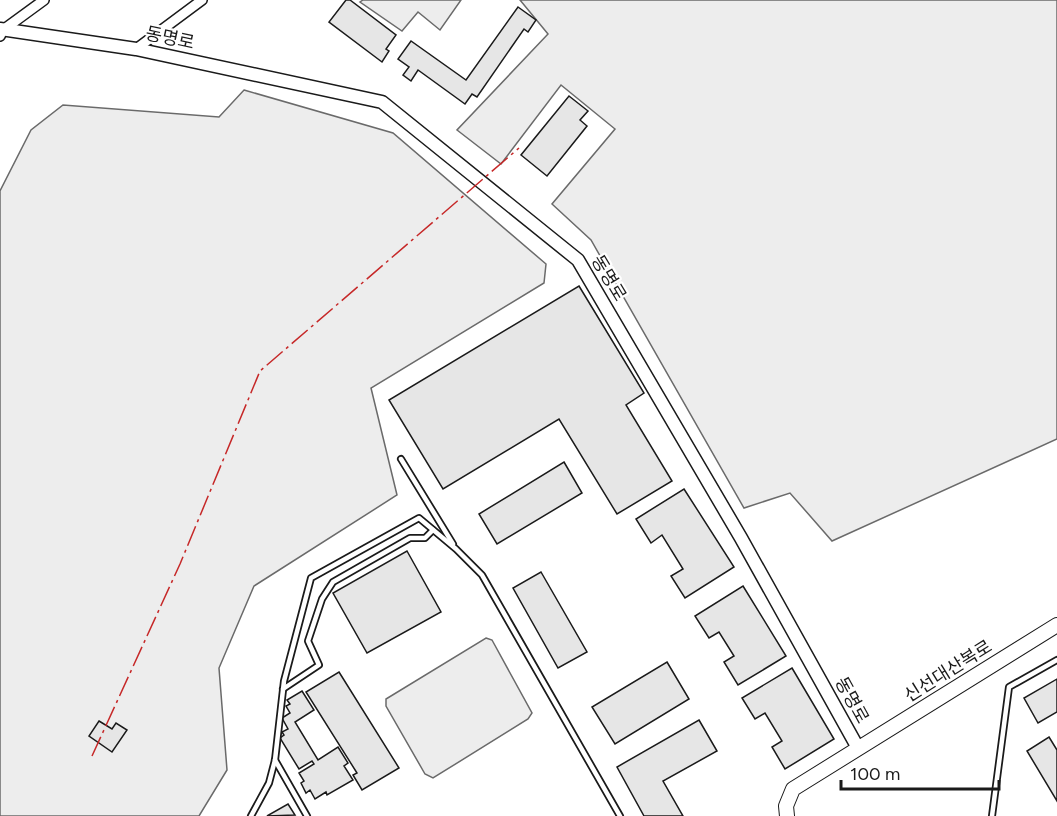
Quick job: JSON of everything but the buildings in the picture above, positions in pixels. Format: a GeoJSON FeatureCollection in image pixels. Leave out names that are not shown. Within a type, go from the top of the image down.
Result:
{"type":"FeatureCollection","features":[{"type":"Feature","properties":{"kind":"main road","name":"신선대산복로"},"geometry":{"type":"LineString","coordinates":[[858,748],[1057,625]]}},
{"type":"Feature","properties":{"kind":"main road","name":"동명로"},"geometry":{"type":"LineString","coordinates":[[786,816],[786,806],[793,789],[858,748]]}},
{"type":"Feature","properties":{"kind":"street"},"geometry":{"type":"LineString","coordinates":[[1,32],[44,0]]}},
{"type":"Feature","properties":{"kind":"street"},"geometry":{"type":"LineString","coordinates":[[136,49],[202,0]]}},
{"type":"Feature","properties":{"kind":"street","name":"동명로"},"geometry":{"type":"LineString","coordinates":[[1,32],[136,49],[382,102],[578,260],[741,538],[858,748]]}},
{"type":"Feature","properties":{"kind":"lane"},"geometry":{"type":"LineString","coordinates":[[401,459],[456,549]]}},
{"type":"Feature","properties":{"kind":"lane"},"geometry":{"type":"LineString","coordinates":[[251,816],[269,783],[275,760],[283,689],[311,578],[419,518],[456,549],[482,576],[620,816]]}},
{"type":"Feature","properties":{"kind":"lane"},"geometry":{"type":"LineString","coordinates":[[283,689],[319,665],[308,641],[322,599],[333,582],[410,538],[425,538],[433,530]]}},
{"type":"Feature","properties":{"kind":"lane"},"geometry":{"type":"LineString","coordinates":[[992,816],[1009,687],[1057,660]]}},
{"type":"Feature","properties":{"kind":"lane"},"geometry":{"type":"LineString","coordinates":[[275,760],[307,816]]}},
{"type":"Feature","properties":{"kind":"shaded area"},"geometry":{"type":"Polygon","coordinates":[[[363,0],[461,0],[440,30],[418,12],[402,31],[360,2],[363,0]]]}},
{"type":"Feature","properties":{"kind":"shaded area"},"geometry":{"type":"Polygon","coordinates":[[[520,0],[1057,0],[1057,439],[832,541],[790,493],[744,508],[591,240],[552,204],[615,129],[561,85],[501,164],[457,130],[548,34],[520,0]]]}},
{"type":"Feature","properties":{"kind":"shaded area"},"geometry":{"type":"Polygon","coordinates":[[[244,90],[393,133],[546,264],[544,283],[371,388],[397,495],[254,586],[219,668],[227,770],[199,816],[0,816],[0,191],[31,130],[63,105],[219,117],[244,90]]]}},
{"type":"Feature","properties":{"kind":"shaded area"},"geometry":{"type":"Polygon","coordinates":[[[486,638],[492,640],[532,713],[528,719],[433,778],[425,774],[386,706],[386,699],[486,638]]]}},
{"type":"Feature","properties":{"kind":"power"},"geometry":{"type":"LineString","coordinates":[[92,756],[180,564],[260,371],[519,148]]}}]}
